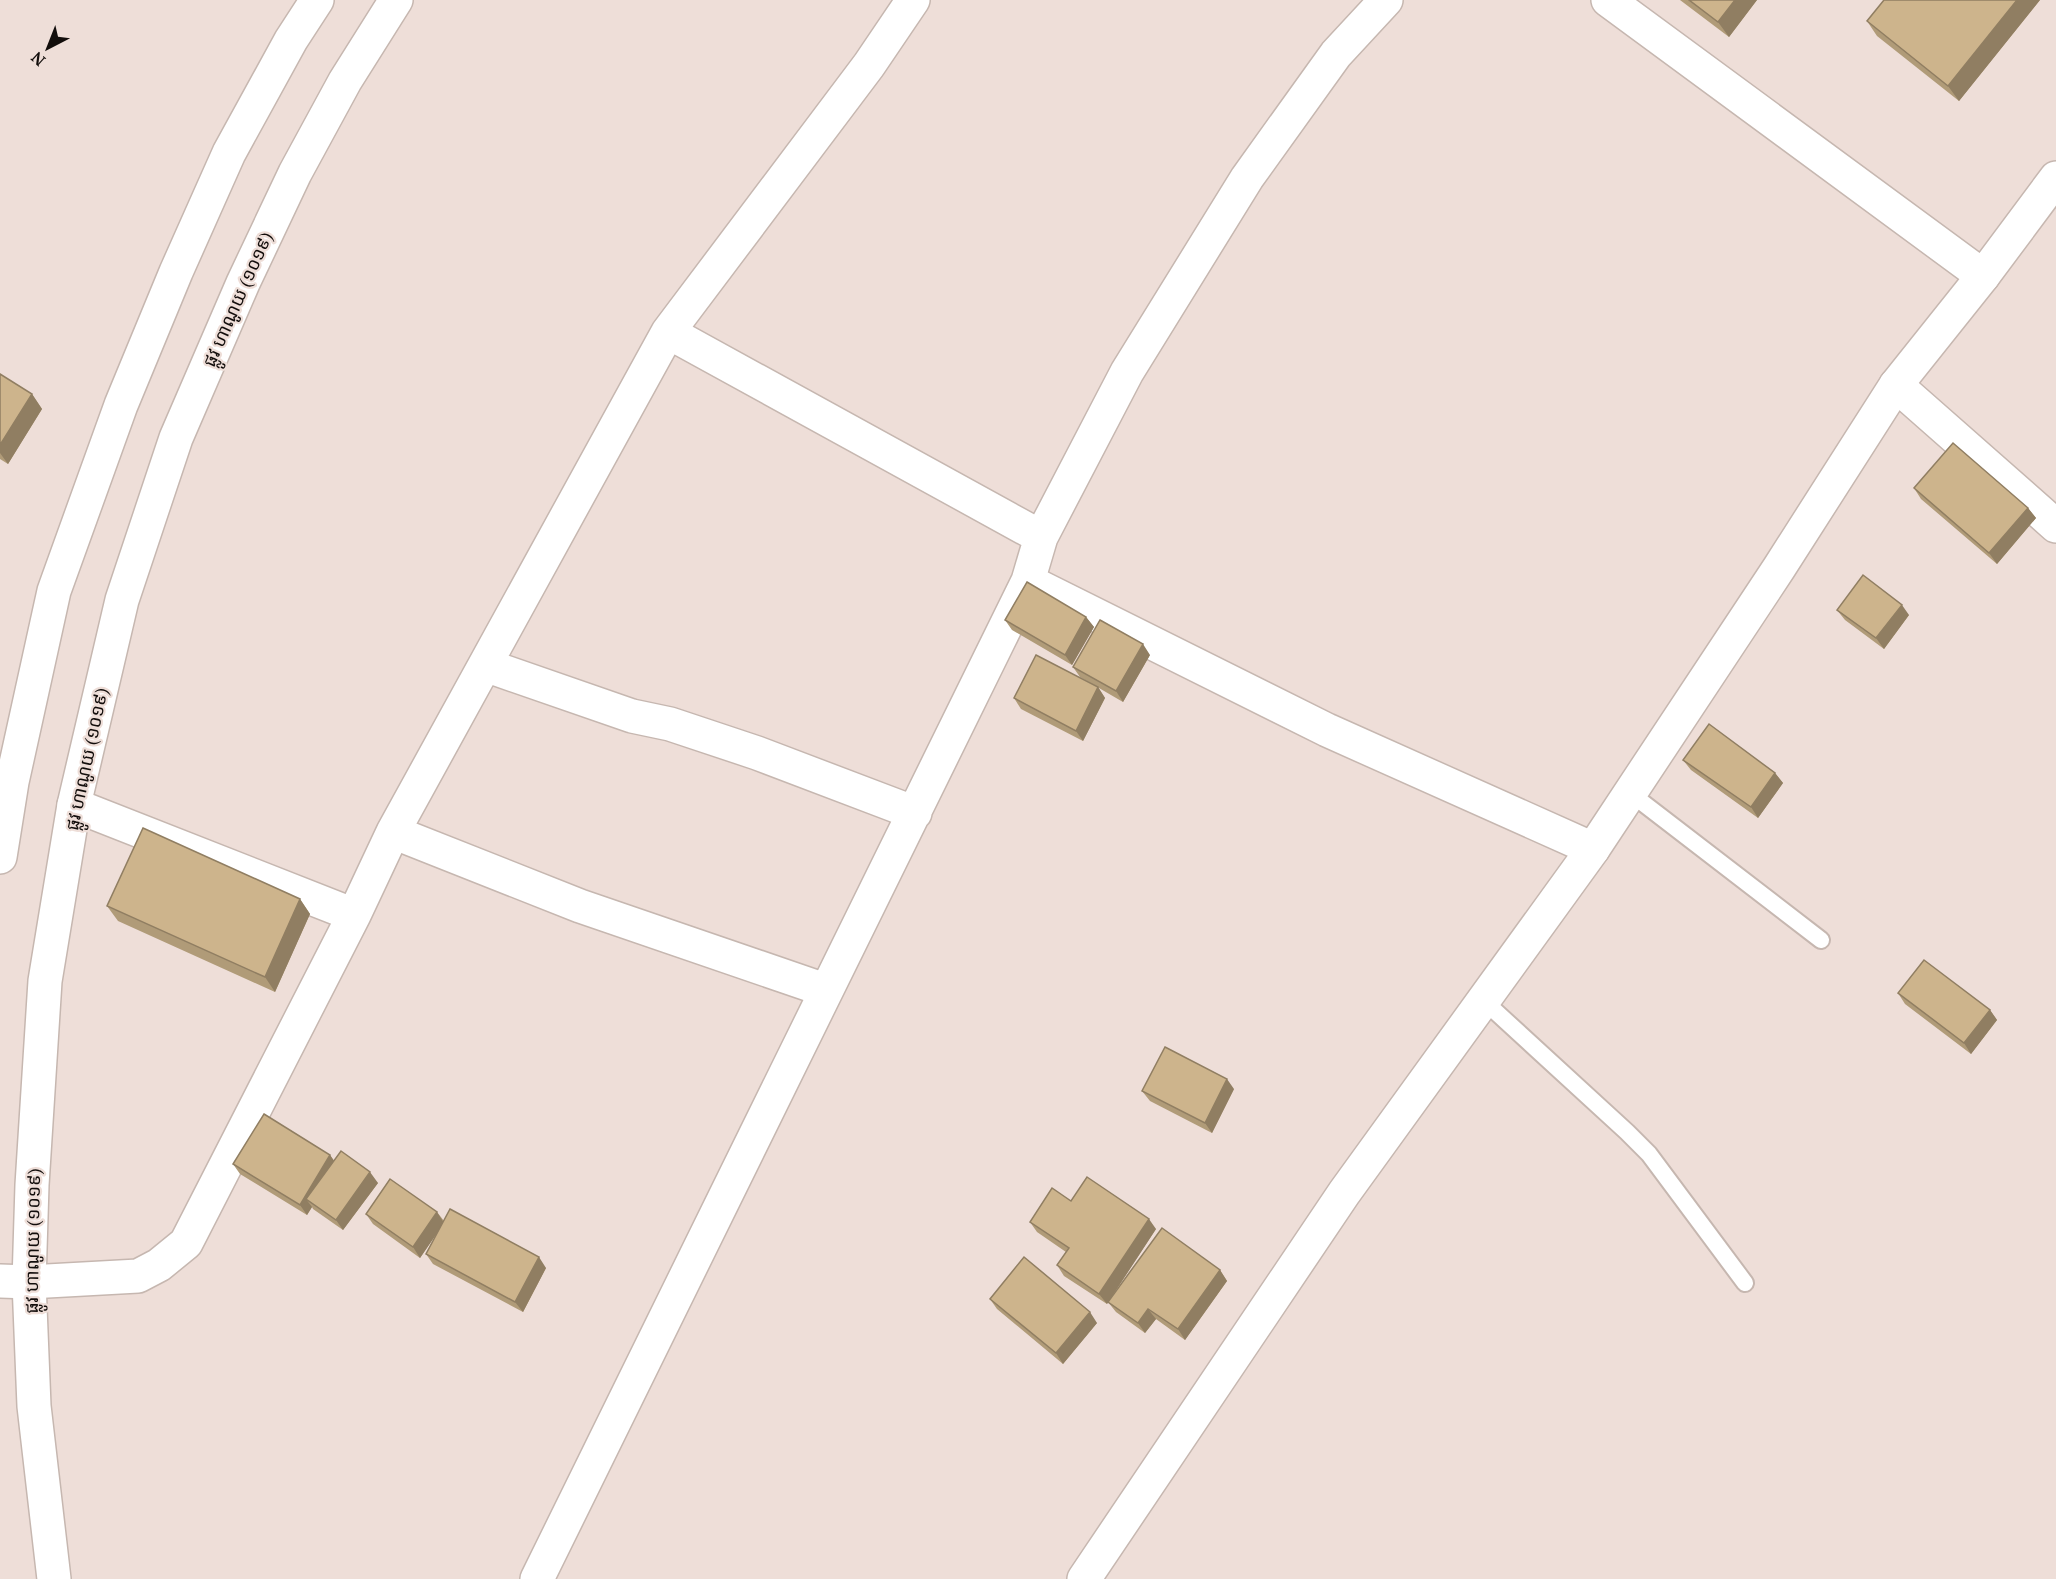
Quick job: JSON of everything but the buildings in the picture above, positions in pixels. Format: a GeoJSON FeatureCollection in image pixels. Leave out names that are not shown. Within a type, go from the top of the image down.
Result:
{"type":"FeatureCollection","features":[{"type":"Feature","properties":{"kind":"street"},"geometry":{"type":"LineString","coordinates":[[0,857],[12,782],[54,591],[117,416],[176,272],[229,153],[291,40],[317,0]]}},
{"type":"Feature","properties":{"kind":"street","name":"ផ្លូវ ហាណូយ (១០១៩)"},"geometry":{"type":"LineString","coordinates":[[54,1579],[34,1406],[15,1281],[32,1185],[45,981],[74,805],[122,600],[176,438],[243,283],[295,173],[345,81],[396,0]]}},
{"type":"Feature","properties":{"kind":"street"},"geometry":{"type":"LineString","coordinates":[[15,1281],[138,1276],[159,1265],[186,1243],[354,915],[393,832],[668,332],[869,65],[913,0]]}},
{"type":"Feature","properties":{"kind":"street"},"geometry":{"type":"LineString","coordinates":[[537,1579],[1028,581],[1041,537],[1127,372],[1247,178],[1336,54],[1386,0]]}},
{"type":"Feature","properties":{"kind":"street"},"geometry":{"type":"LineString","coordinates":[[1608,0],[1983,276]]}},
{"type":"Feature","properties":{"kind":"street"},"geometry":{"type":"LineString","coordinates":[[1084,1579],[1344,1192],[1593,849],[1779,568],[1896,385],[1983,276],[2056,178]]}},
{"type":"Feature","properties":{"kind":"street"},"geometry":{"type":"LineString","coordinates":[[668,332],[1041,537]]}},
{"type":"Feature","properties":{"kind":"street"},"geometry":{"type":"LineString","coordinates":[[1896,385],[2056,526]]}},
{"type":"Feature","properties":{"kind":"street"},"geometry":{"type":"LineString","coordinates":[[1028,581],[1327,730],[1593,849]]}},
{"type":"Feature","properties":{"kind":"street"},"geometry":{"type":"LineString","coordinates":[[485,665],[632,716],[670,724],[758,753],[915,813]]}},
{"type":"Feature","properties":{"kind":"street"},"geometry":{"type":"LineString","coordinates":[[74,805],[354,915]]}},
{"type":"Feature","properties":{"kind":"street"},"geometry":{"type":"LineString","coordinates":[[393,832],[580,906],[825,990]]}},
{"type":"Feature","properties":{"kind":"lane"},"geometry":{"type":"LineString","coordinates":[[1630,793],[1821,940]]}},
{"type":"Feature","properties":{"kind":"lane"},"geometry":{"type":"LineString","coordinates":[[1483,1000],[1649,1154],[1745,1284]]}}]}
